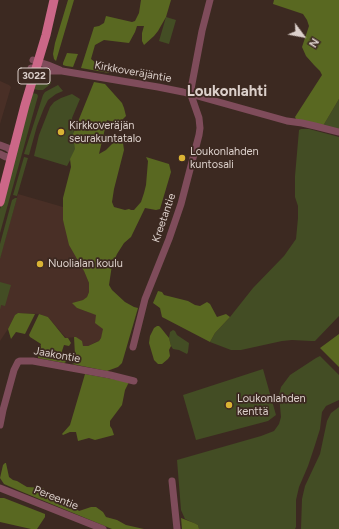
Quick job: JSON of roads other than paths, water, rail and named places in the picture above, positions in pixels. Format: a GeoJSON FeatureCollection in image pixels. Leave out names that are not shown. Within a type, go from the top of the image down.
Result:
{"type":"FeatureCollection","features":[{"type":"Feature","properties":{"kind":"main road","name":"3022"},"geometry":{"type":"LineString","coordinates":[[35,65],[43,24],[51,0]]}},
{"type":"Feature","properties":{"kind":"main road","name":"3022"},"geometry":{"type":"LineString","coordinates":[[0,179],[54,0]]}},
{"type":"Feature","properties":{"kind":"main road","name":"3022"},"geometry":{"type":"LineString","coordinates":[[0,202],[7,152]]}},
{"type":"Feature","properties":{"kind":"street"},"geometry":{"type":"LineString","coordinates":[[191,95],[202,31],[210,0]]}},
{"type":"Feature","properties":{"kind":"street","name":"Kirkkoveräjäntie"},"geometry":{"type":"LineString","coordinates":[[35,65],[43,71],[62,71],[158,87],[287,121],[339,132]]}},
{"type":"Feature","properties":{"kind":"street","name":"Kreetantie"},"geometry":{"type":"LineString","coordinates":[[133,347],[145,299],[181,204],[199,135],[199,118],[191,95]]}},
{"type":"Feature","properties":{"kind":"street","name":"Jaakontie"},"geometry":{"type":"LineString","coordinates":[[0,425],[14,370],[20,361],[33,361],[110,375],[134,381]]}},
{"type":"Feature","properties":{"kind":"street"},"geometry":{"type":"LineString","coordinates":[[172,481],[176,529]]}},
{"type":"Feature","properties":{"kind":"street","name":"Pereentie"},"geometry":{"type":"LineString","coordinates":[[0,488],[103,529]]}},
{"type":"Feature","properties":{"kind":"place","name":"Kirkkoveräjän seurakuntatalo"},"geometry":{"type":"Point","coordinates":[61,132]}},
{"type":"Feature","properties":{"kind":"place","name":"Loukonlahden kuntosali"},"geometry":{"type":"Point","coordinates":[182,158]}},
{"type":"Feature","properties":{"kind":"place","name":"Nuolialan koulu"},"geometry":{"type":"Point","coordinates":[40,264]}},
{"type":"Feature","properties":{"kind":"place","name":"Loukonlahden kenttä"},"geometry":{"type":"Point","coordinates":[229,405]}},
{"type":"Feature","properties":{"kind":"district","name":"Loukonlahti"},"geometry":{"type":"Point","coordinates":[227,92]}}]}
